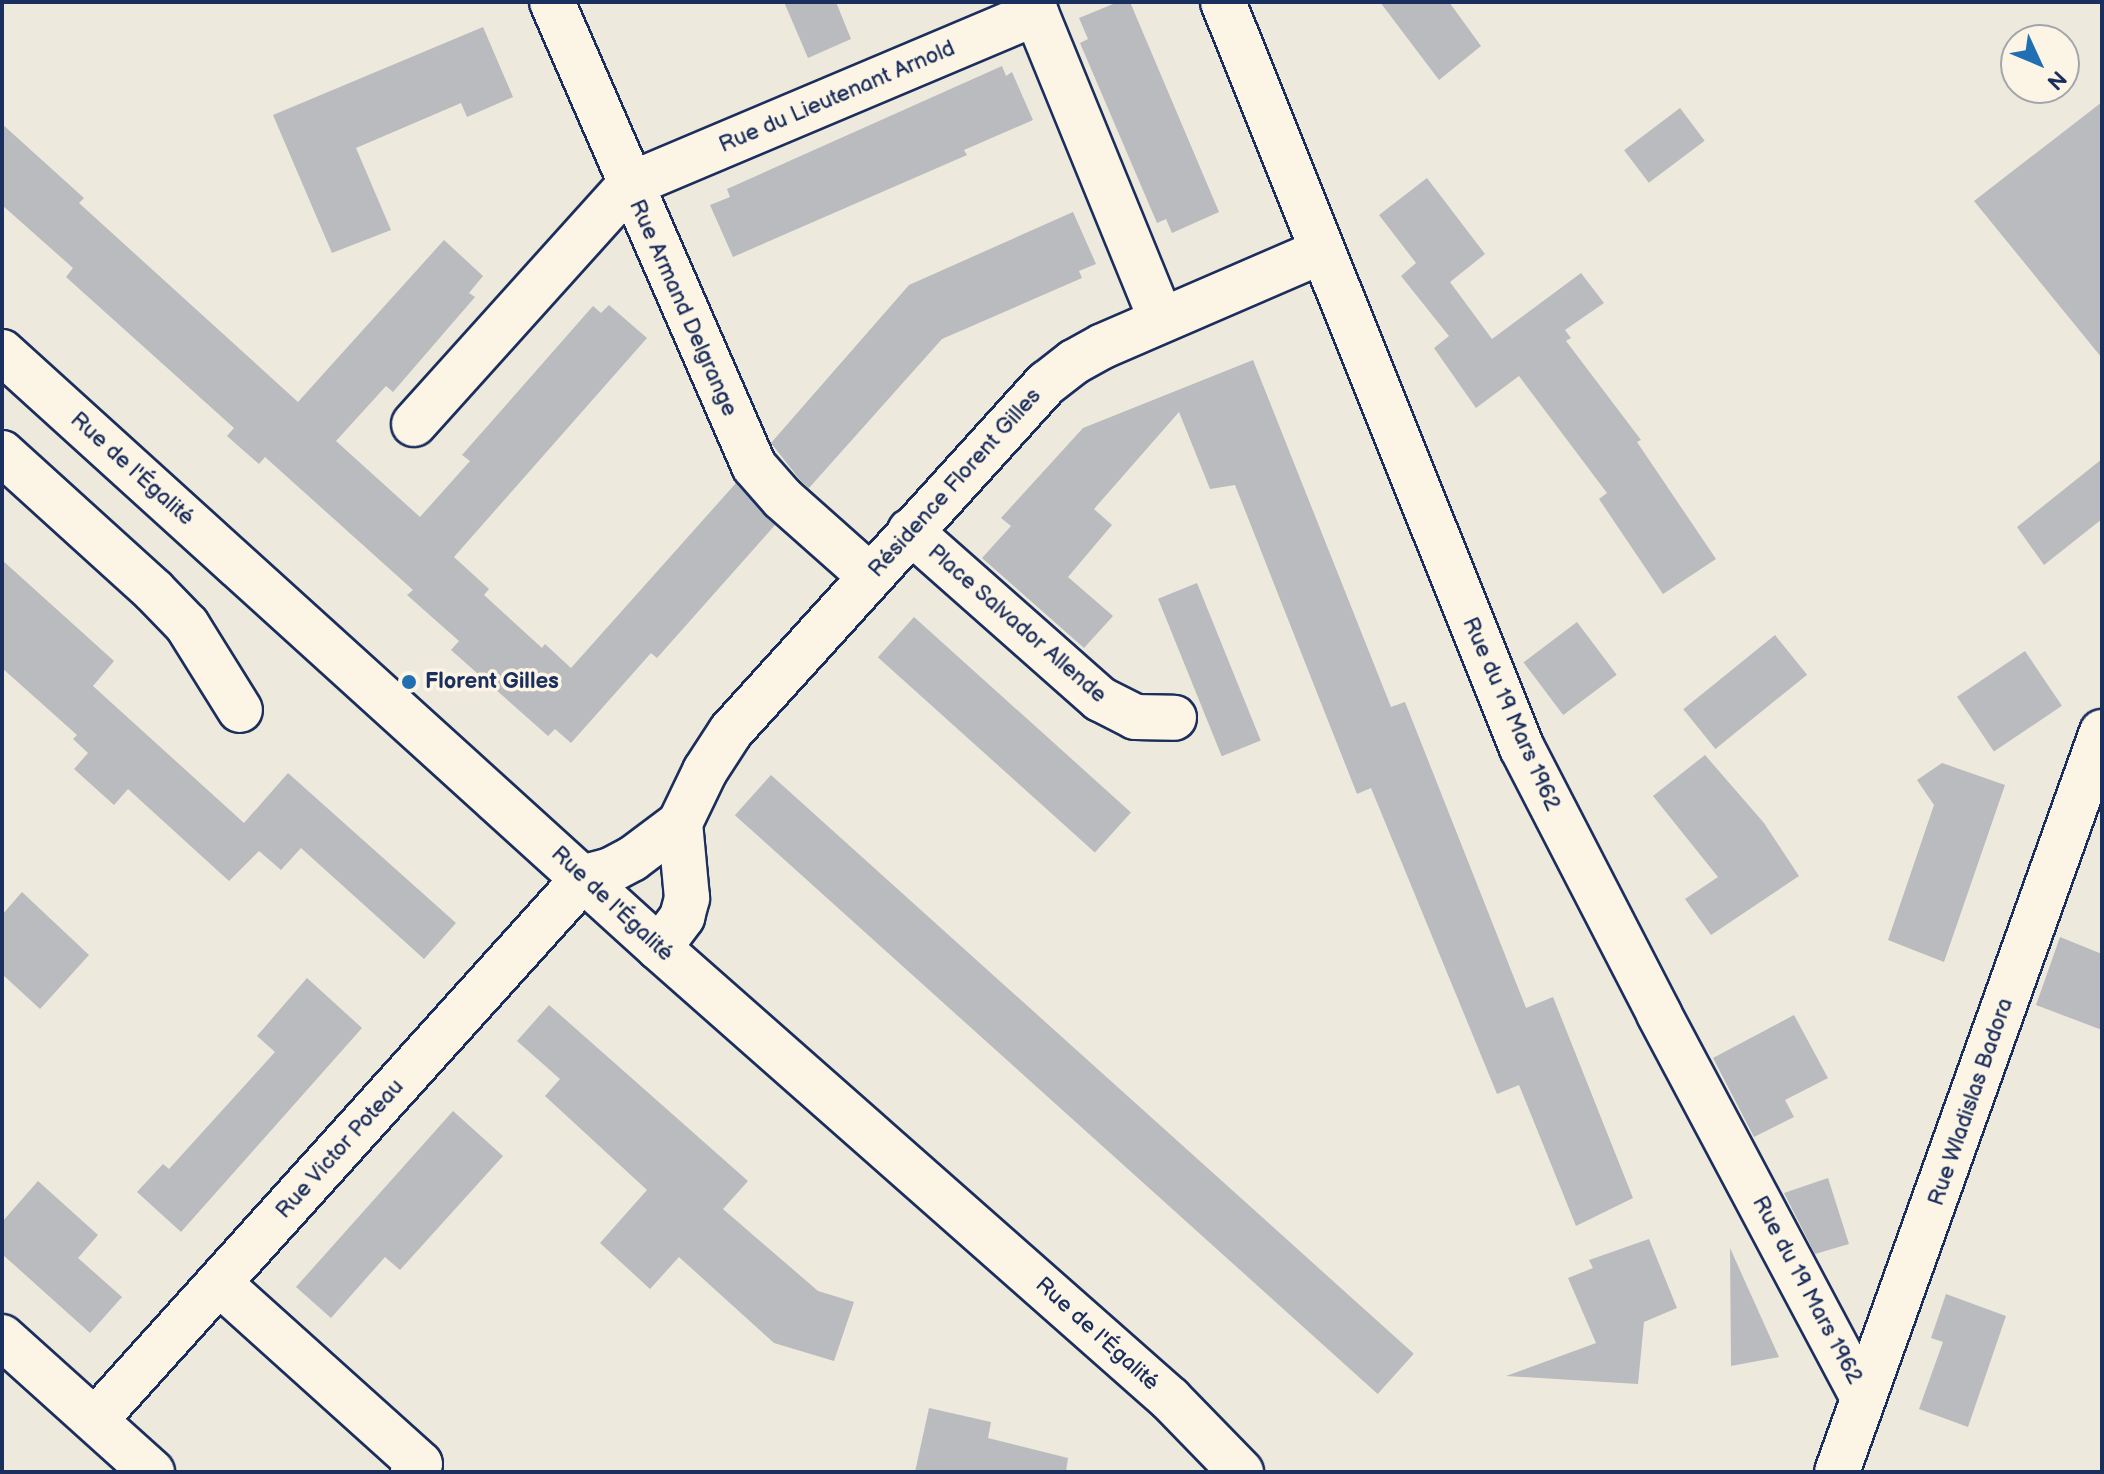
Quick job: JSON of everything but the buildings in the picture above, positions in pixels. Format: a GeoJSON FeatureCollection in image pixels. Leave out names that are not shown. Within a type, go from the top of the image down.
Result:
{"type":"FeatureCollection","features":[{"type":"Feature","properties":{"kind":"street","name":"Rue Armand Delgrange"},"geometry":{"type":"LineString","coordinates":[[552,2],[629,185],[754,466],[782,498],[870,576]]}},
{"type":"Feature","properties":{"kind":"street","name":"Rue du 19 Mars 1962"},"geometry":{"type":"LineString","coordinates":[[1223,2],[1320,252],[1522,748],[1659,1014],[1863,1397]]}},
{"type":"Feature","properties":{"kind":"street","name":"Rue du Lieutenant Arnold"},"geometry":{"type":"LineString","coordinates":[[414,424],[629,185],[1036,13],[1161,319]]}},
{"type":"Feature","properties":{"kind":"street","name":"Résidence Florent Gilles"},"geometry":{"type":"LineString","coordinates":[[585,877],[611,870],[632,859],[680,823],[705,771],[731,731],[1047,383],[1074,362],[1161,319],[1320,252]]}},
{"type":"Feature","properties":{"kind":"street","name":"Rue de l'Égalité"},"geometry":{"type":"LineString","coordinates":[[2,352],[585,877],[659,948],[1170,1399],[1232,1466]]}},
{"type":"Feature","properties":{"kind":"street"},"geometry":{"type":"LineString","coordinates":[[2,453],[154,591],[187,625],[240,710]]}},
{"type":"Feature","properties":{"kind":"street","name":"Place Salvador Allende"},"geometry":{"type":"LineString","coordinates":[[910,531],[1100,699],[1135,717],[1174,718]]}},
{"type":"Feature","properties":{"kind":"street","name":"Rue Wladislas Badora"},"geometry":{"type":"LineString","coordinates":[[1837,1472],[1916,1260],[2102,732]]}},
{"type":"Feature","properties":{"kind":"street"},"geometry":{"type":"LineString","coordinates":[[659,948],[682,917],[687,898],[680,823]]}},
{"type":"Feature","properties":{"kind":"street","name":"Rue Victor Poteau"},"geometry":{"type":"LineString","coordinates":[[95,1420],[585,877]]}},
{"type":"Feature","properties":{"kind":"street"},"geometry":{"type":"LineString","coordinates":[[219,1283],[420,1464],[413,1472]]}},
{"type":"Feature","properties":{"kind":"street"},"geometry":{"type":"LineString","coordinates":[[2,1337],[152,1472]]}},
{"type":"Feature","properties":{"kind":"place","name":"Florent Gilles"},"geometry":{"type":"Point","coordinates":[409,682]}}]}
